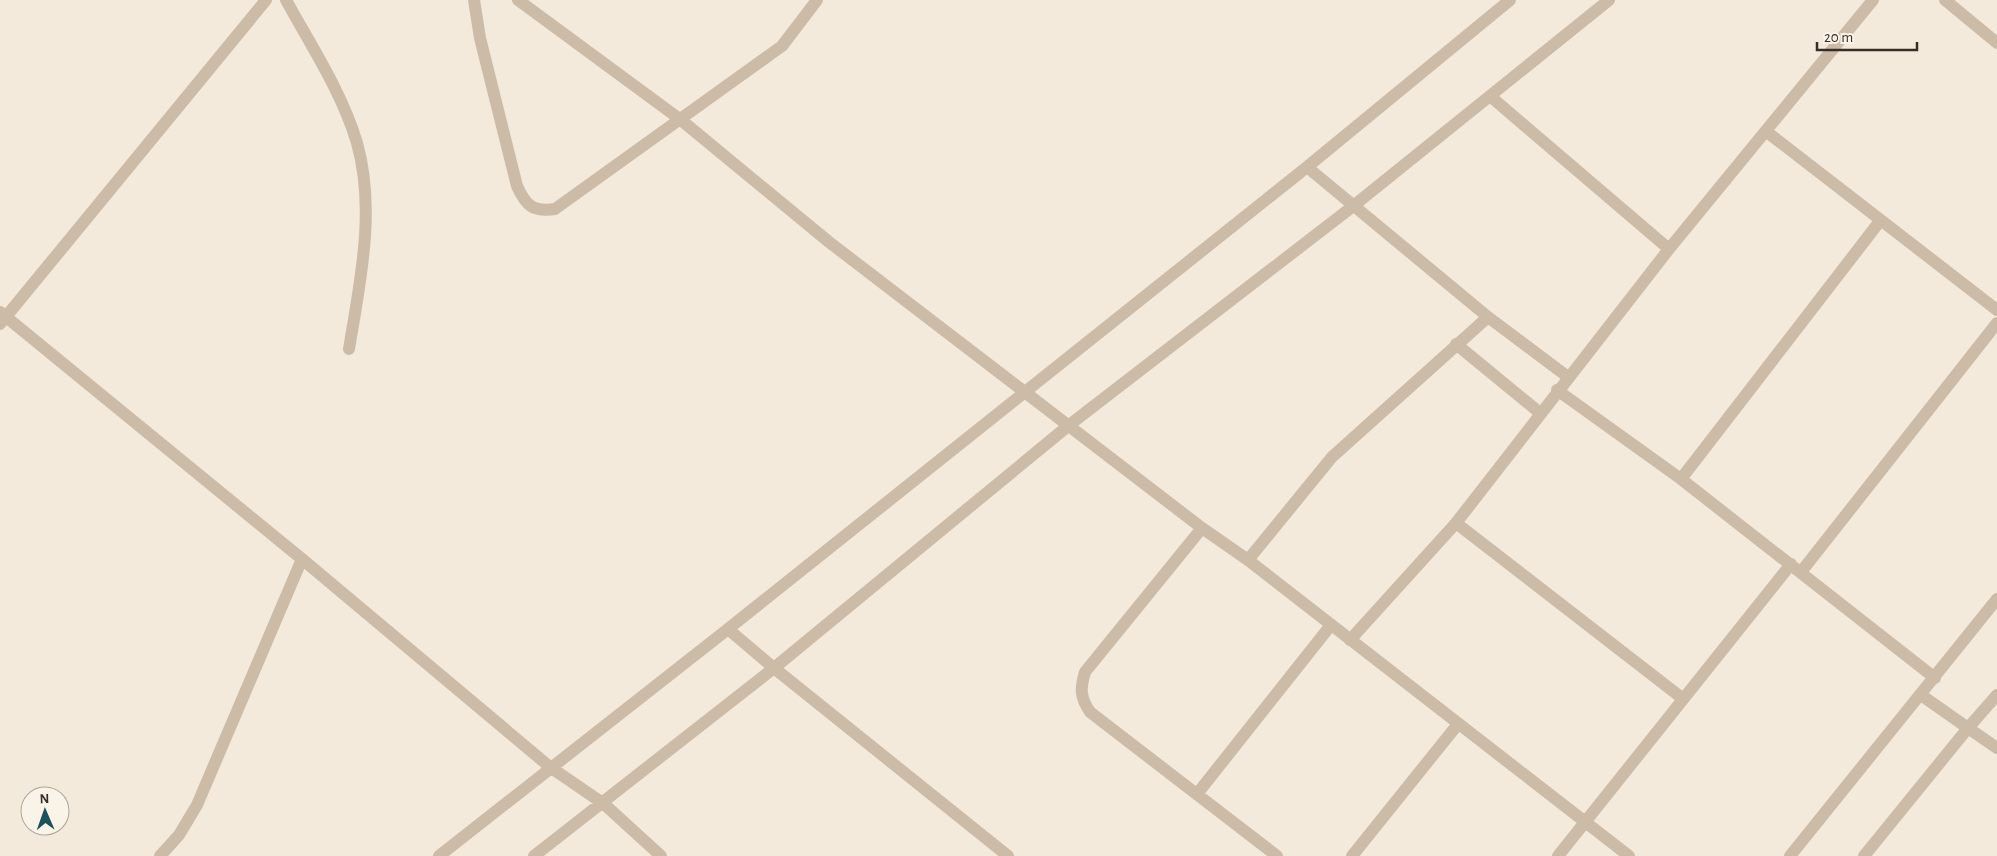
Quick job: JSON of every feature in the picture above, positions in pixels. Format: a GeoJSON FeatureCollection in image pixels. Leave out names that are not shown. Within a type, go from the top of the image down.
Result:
{"type":"FeatureCollection","features":[{"type":"Feature","properties":{"kind":"street"},"geometry":{"type":"LineString","coordinates":[[266,0],[2,318],[302,559],[550,767],[604,804],[661,856]]}},
{"type":"Feature","properties":{"kind":"street"},"geometry":{"type":"LineString","coordinates":[[286,0],[339,97],[357,143],[365,197],[364,250],[349,349]]}},
{"type":"Feature","properties":{"kind":"street"},"geometry":{"type":"LineString","coordinates":[[474,0],[480,38],[517,186],[524,200],[533,208],[542,211],[555,209],[782,46],[817,0]]}},
{"type":"Feature","properties":{"kind":"street"},"geometry":{"type":"LineString","coordinates":[[518,0],[681,120],[829,242],[1202,528],[1248,560],[1629,856]]}},
{"type":"Feature","properties":{"kind":"street"},"geometry":{"type":"LineString","coordinates":[[439,856],[728,629],[1306,167],[1510,0]]}},
{"type":"Feature","properties":{"kind":"street"},"geometry":{"type":"LineString","coordinates":[[534,856],[604,804],[774,668],[1068,426],[1352,207],[1609,0]]}},
{"type":"Feature","properties":{"kind":"street"},"geometry":{"type":"LineString","coordinates":[[1350,640],[1456,523],[1557,390],[1669,248],[1873,0]]}},
{"type":"Feature","properties":{"kind":"street"},"geometry":{"type":"LineString","coordinates":[[1945,0],[1997,43]]}},
{"type":"Feature","properties":{"kind":"street"},"geometry":{"type":"LineString","coordinates":[[1490,96],[1669,248]]}},
{"type":"Feature","properties":{"kind":"street"},"geometry":{"type":"LineString","coordinates":[[1766,132],[1997,310]]}},
{"type":"Feature","properties":{"kind":"street"},"geometry":{"type":"LineString","coordinates":[[1306,167],[1352,207],[1488,317],[1568,376]]}},
{"type":"Feature","properties":{"kind":"street"},"geometry":{"type":"LineString","coordinates":[[1681,479],[1880,221]]}},
{"type":"Feature","properties":{"kind":"street"},"geometry":{"type":"LineString","coordinates":[[1248,560],[1332,457],[1488,317]]}},
{"type":"Feature","properties":{"kind":"street"},"geometry":{"type":"LineString","coordinates":[[1558,856],[1682,698],[1796,568],[1997,323]]}},
{"type":"Feature","properties":{"kind":"street"},"geometry":{"type":"LineString","coordinates":[[1456,344],[1540,413]]}},
{"type":"Feature","properties":{"kind":"street"},"geometry":{"type":"LineString","coordinates":[[1557,390],[1681,479],[1935,678]]}},
{"type":"Feature","properties":{"kind":"street"},"geometry":{"type":"LineString","coordinates":[[1456,523],[1682,698]]}},
{"type":"Feature","properties":{"kind":"street"},"geometry":{"type":"LineString","coordinates":[[1202,528],[1086,672],[1080,687],[1082,700],[1090,712],[1277,856]]}},
{"type":"Feature","properties":{"kind":"street"},"geometry":{"type":"LineString","coordinates":[[160,856],[178,835],[197,804],[302,559]]}},
{"type":"Feature","properties":{"kind":"street"},"geometry":{"type":"LineString","coordinates":[[1790,856],[1997,599]]}},
{"type":"Feature","properties":{"kind":"street"},"geometry":{"type":"LineString","coordinates":[[1197,794],[1331,625]]}},
{"type":"Feature","properties":{"kind":"street"},"geometry":{"type":"LineString","coordinates":[[728,629],[1008,856]]}},
{"type":"Feature","properties":{"kind":"street"},"geometry":{"type":"LineString","coordinates":[[1921,695],[1997,748]]}},
{"type":"Feature","properties":{"kind":"street"},"geometry":{"type":"LineString","coordinates":[[1864,856],[1997,695]]}},
{"type":"Feature","properties":{"kind":"street"},"geometry":{"type":"LineString","coordinates":[[1352,856],[1458,724]]}}]}
